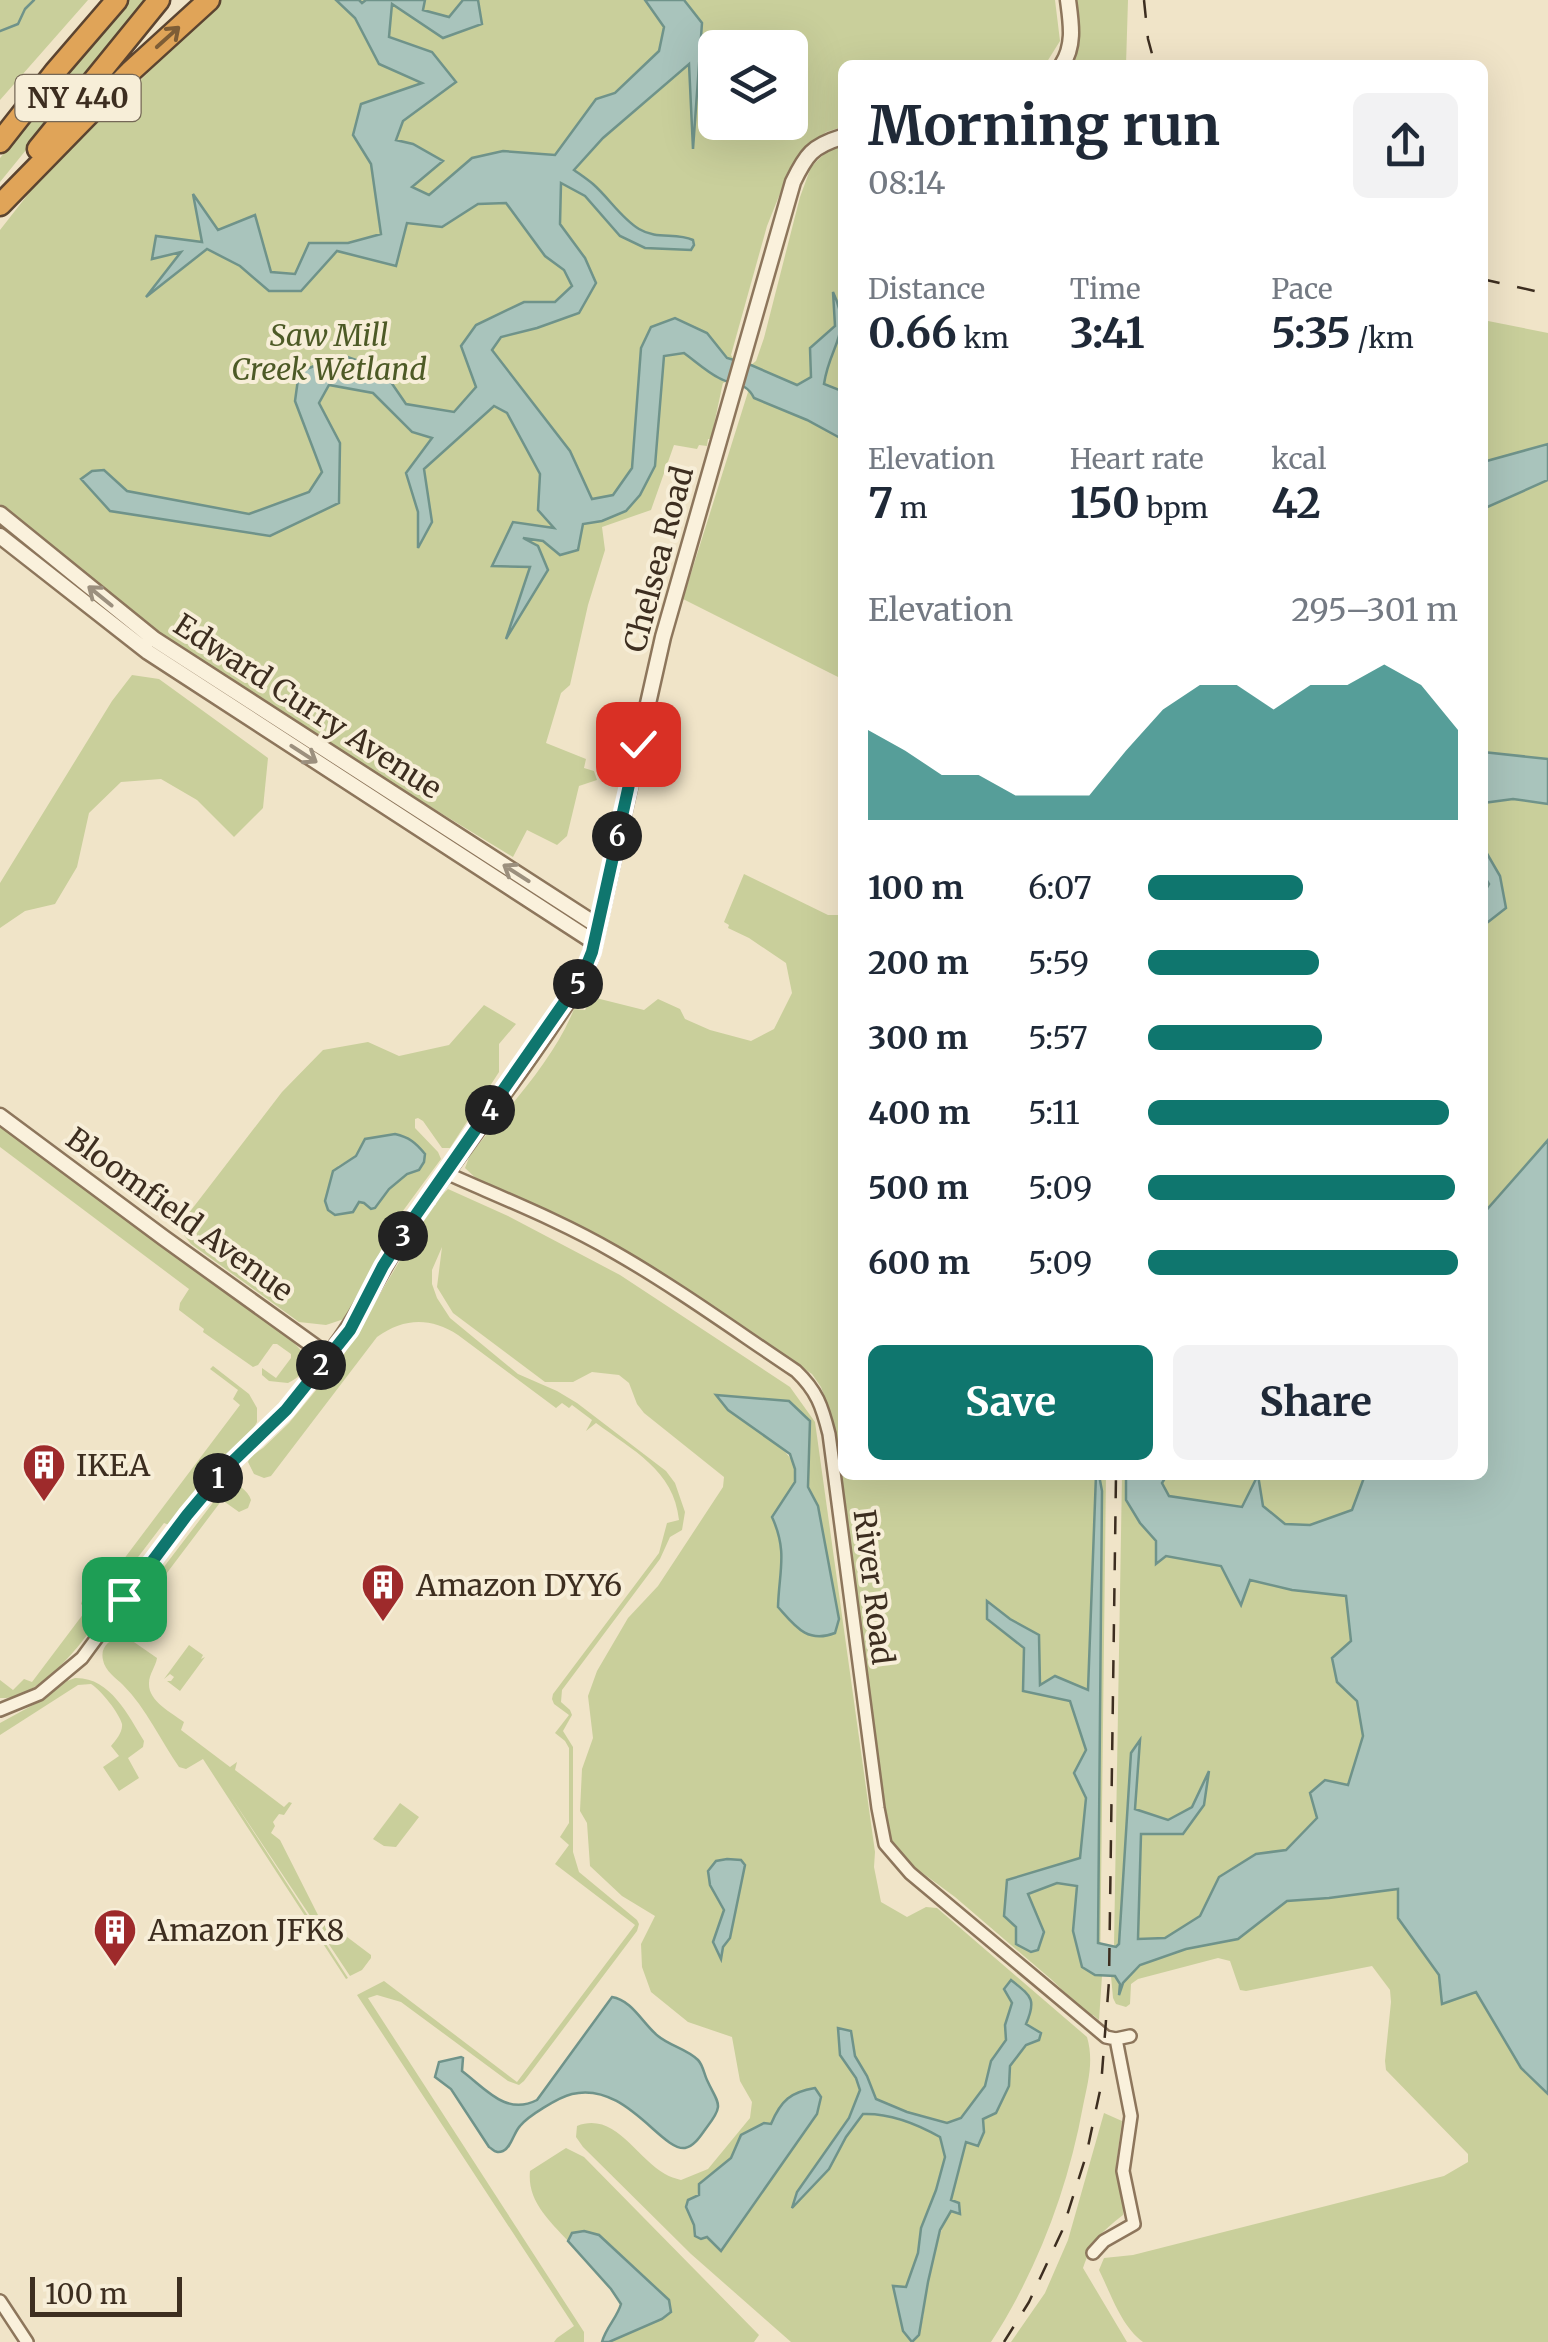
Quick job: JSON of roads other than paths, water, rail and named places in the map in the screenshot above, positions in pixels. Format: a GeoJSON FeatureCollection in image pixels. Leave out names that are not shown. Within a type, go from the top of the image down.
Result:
{"type":"FeatureCollection","features":[{"type":"Feature","properties":{"kind":"highway","name":"NY 440"},"geometry":{"type":"LineString","coordinates":[[0,142],[114,0]]}},
{"type":"Feature","properties":{"kind":"highway","name":"NY 440"},"geometry":{"type":"LineString","coordinates":[[0,201],[158,0]]}},
{"type":"Feature","properties":{"kind":"highway"},"geometry":{"type":"LineString","coordinates":[[0,201],[209,0]]}},
{"type":"Feature","properties":{"kind":"street"},"geometry":{"type":"LineString","coordinates":[[1066,60],[1071,40],[1068,0]]}},
{"type":"Feature","properties":{"kind":"street","name":"Chelsea Road"},"geometry":{"type":"LineString","coordinates":[[0,1710],[39,1694],[82,1658],[187,1515],[229,1465],[286,1410],[350,1330],[383,1266],[582,977],[598,926],[663,637],[793,182],[812,150],[838,138]]}},
{"type":"Feature","properties":{"kind":"street","name":"Edward Curry Avenue"},"geometry":{"type":"LineString","coordinates":[[2,526],[154,640],[594,942]]}},
{"type":"Feature","properties":{"kind":"street","name":"Edward Curry Avenue"},"geometry":{"type":"LineString","coordinates":[[440,833],[598,926]]}},
{"type":"Feature","properties":{"kind":"street","name":"Bloomfield Avenue"},"geometry":{"type":"LineString","coordinates":[[0,1116],[328,1356]]}},
{"type":"Feature","properties":{"kind":"street","name":"River Road"},"geometry":{"type":"LineString","coordinates":[[446,1173],[614,1251],[781,1361],[812,1386],[829,1434],[885,1844],[925,1886],[1106,2037],[1116,2038]]}},
{"type":"Feature","properties":{"kind":"street"},"geometry":{"type":"LineString","coordinates":[[1093,2253],[1104,2240],[1134,2224],[1123,2172],[1131,2116],[1116,2038],[1130,2036]]}},
{"type":"Feature","properties":{"kind":"street"},"geometry":{"type":"LineString","coordinates":[[0,2300],[27,2342]]}},
{"type":"Feature","properties":{"kind":"water"},"geometry":{"type":"Polygon","coordinates":[[[336,0],[425,0],[423,10],[449,17],[463,0],[478,0],[482,24],[443,38],[392,4],[389,37],[432,52],[456,82],[403,121],[396,140],[413,144],[443,161],[412,187],[429,195],[472,158],[503,151],[555,155],[596,99],[615,93],[659,51],[664,27],[645,0],[684,0],[702,23],[702,30],[698,30],[693,149],[689,64],[603,138],[574,170],[639,229],[687,238],[694,245],[691,250],[645,248],[620,236],[585,196],[561,183],[560,224],[585,258],[596,283],[579,313],[501,337],[492,350],[570,451],[592,499],[613,495],[632,468],[641,348],[651,327],[675,318],[707,333],[727,358],[797,385],[811,377],[810,348],[835,326],[833,292],[838,304],[838,339],[824,384],[838,389],[838,437],[754,398],[747,389],[715,376],[684,353],[664,356],[655,466],[640,495],[626,511],[583,524],[578,550],[560,555],[543,541],[523,538],[538,546],[548,570],[506,639],[530,567],[492,566],[513,522],[554,528],[538,510],[540,474],[507,413],[494,406],[424,469],[432,522],[418,548],[418,512],[406,473],[432,438],[412,432],[373,393],[329,385],[319,403],[340,443],[339,503],[270,536],[110,511],[81,479],[92,471],[104,470],[127,491],[249,514],[309,492],[322,472],[295,401],[299,372],[342,355],[382,369],[406,404],[454,412],[476,387],[461,346],[476,325],[524,302],[555,302],[572,286],[564,270],[545,256],[506,203],[478,204],[442,227],[407,223],[396,266],[337,251],[301,291],[269,291],[240,266],[207,249],[146,297],[181,252],[152,259],[156,236],[202,242],[193,194],[218,230],[255,215],[271,272],[295,274],[309,243],[348,243],[381,234],[371,164],[353,135],[361,104],[422,83],[379,64],[355,18],[336,0]]]}},
{"type":"Feature","properties":{"kind":"water"},"geometry":{"type":"Polygon","coordinates":[[[1548,444],[1548,480],[1488,507],[1488,461],[1548,444]]]}},
{"type":"Feature","properties":{"kind":"water"},"geometry":{"type":"Polygon","coordinates":[[[1488,753],[1548,759],[1548,804],[1513,799],[1488,802],[1488,753]]]}},
{"type":"Feature","properties":{"kind":"water"},"geometry":{"type":"Polygon","coordinates":[[[1488,855],[1500,876],[1506,908],[1488,922],[1488,886],[1488,855]]]}},
{"type":"Feature","properties":{"kind":"water"},"geometry":{"type":"Polygon","coordinates":[[[395,1134],[412,1141],[425,1154],[419,1170],[407,1174],[389,1189],[375,1208],[359,1202],[353,1212],[335,1215],[328,1210],[325,1201],[333,1171],[356,1156],[365,1139],[395,1134]]]}},
{"type":"Feature","properties":{"kind":"water"},"geometry":{"type":"Polygon","coordinates":[[[1548,1140],[1548,2094],[1521,2068],[1476,1992],[1442,2004],[1439,1975],[1398,1918],[1398,1889],[1287,1901],[1238,1939],[1186,1949],[1140,1965],[1123,1983],[1119,1995],[1120,1984],[1115,1976],[1095,1975],[1082,1967],[1073,1931],[1077,1886],[1057,1883],[1028,1894],[1044,1932],[1038,1950],[1031,1952],[1016,1944],[1016,1927],[1004,1916],[1007,1880],[1080,1858],[1086,1798],[1074,1773],[1086,1750],[1070,1701],[1023,1691],[1024,1648],[987,1619],[987,1601],[1039,1635],[1040,1685],[1055,1676],[1088,1690],[1096,1480],[1100,1480],[1102,1491],[1098,1943],[1116,1947],[1119,1944],[1131,1753],[1140,1740],[1135,1809],[1168,1820],[1192,1807],[1209,1771],[1204,1805],[1183,1834],[1141,1834],[1138,1939],[1165,1938],[1200,1916],[1219,1877],[1256,1854],[1286,1850],[1317,1818],[1310,1793],[1325,1780],[1348,1785],[1363,1736],[1357,1701],[1337,1682],[1332,1658],[1351,1641],[1346,1596],[1250,1580],[1241,1605],[1221,1566],[1166,1556],[1156,1564],[1156,1541],[1126,1500],[1126,1480],[1164,1480],[1169,1496],[1242,1507],[1259,1480],[1263,1506],[1285,1524],[1310,1525],[1352,1510],[1363,1480],[1488,1480],[1488,1208],[1548,1140]]]}},
{"type":"Feature","properties":{"kind":"water"},"geometry":{"type":"Polygon","coordinates":[[[716,1395],[789,1401],[810,1421],[808,1487],[818,1506],[839,1619],[835,1633],[809,1635],[778,1607],[781,1551],[772,1517],[795,1482],[790,1454],[728,1410],[716,1395]]]}},
{"type":"Feature","properties":{"kind":"water"},"geometry":{"type":"Polygon","coordinates":[[[741,1860],[745,1865],[730,1938],[721,1959],[713,1942],[724,1910],[710,1885],[708,1871],[716,1861],[741,1860]]]}},
{"type":"Feature","properties":{"kind":"water"},"geometry":{"type":"Polygon","coordinates":[[[1011,1980],[1030,1999],[1026,2024],[1041,2033],[1039,2040],[1026,2045],[1010,2066],[1009,2086],[996,2113],[983,2119],[984,2132],[978,2146],[966,2142],[951,2200],[959,2203],[960,2214],[951,2211],[940,2230],[919,2335],[912,2342],[903,2331],[893,2286],[906,2287],[918,2253],[921,2228],[945,2157],[940,2137],[903,2120],[863,2114],[829,2169],[792,2208],[797,2192],[849,2118],[860,2090],[840,2055],[838,2028],[851,2031],[855,2056],[876,2099],[947,2123],[961,2118],[985,2086],[991,2061],[1006,2040],[1005,2025],[1012,2003],[1004,1989],[1011,1980]]]}},
{"type":"Feature","properties":{"kind":"water"},"geometry":{"type":"Polygon","coordinates":[[[612,1997],[626,2003],[658,2036],[701,2064],[718,2108],[689,2147],[675,2146],[625,2106],[591,2093],[572,2094],[544,2107],[520,2126],[506,2149],[497,2152],[489,2147],[451,2089],[435,2077],[439,2062],[461,2057],[462,2071],[497,2098],[516,2105],[537,2100],[612,1997]]]}},
{"type":"Feature","properties":{"kind":"water"},"geometry":{"type":"Polygon","coordinates":[[[815,2088],[821,2097],[817,2114],[721,2251],[707,2237],[695,2236],[686,2207],[688,2200],[699,2195],[699,2184],[731,2158],[741,2135],[764,2123],[771,2124],[788,2098],[815,2088]]]}},
{"type":"Feature","properties":{"kind":"water"},"geometry":{"type":"Polygon","coordinates":[[[572,2233],[599,2235],[669,2300],[671,2312],[602,2342],[621,2304],[568,2241],[572,2233]]]}},
{"type":"Feature","properties":{"kind":"waterway"},"geometry":{"type":"LineString","coordinates":[[0,31],[18,24],[34,0]]}},
{"type":"Feature","properties":{"kind":"railway"},"geometry":{"type":"LineString","coordinates":[[1144,0],[1154,60]]}},
{"type":"Feature","properties":{"kind":"railway"},"geometry":{"type":"LineString","coordinates":[[1488,280],[1548,294]]}},
{"type":"Feature","properties":{"kind":"railway"},"geometry":{"type":"LineString","coordinates":[[1004,2342],[1029,2302],[1062,2231],[1086,2156],[1101,2086],[1109,1981],[1116,1480]]}},
{"type":"Feature","properties":{"kind":"place","name":"IKEA"},"geometry":{"type":"Point","coordinates":[44,1503]}},
{"type":"Feature","properties":{"kind":"place","name":"Amazon DYY6"},"geometry":{"type":"Point","coordinates":[383,1623]}},
{"type":"Feature","properties":{"kind":"place","name":"Amazon JFK8"},"geometry":{"type":"Point","coordinates":[115,1968]}},
{"type":"Feature","properties":{"kind":"park label","name":"Saw Mill Creek Wetland"},"geometry":{"type":"Point","coordinates":[329,352]}}]}
